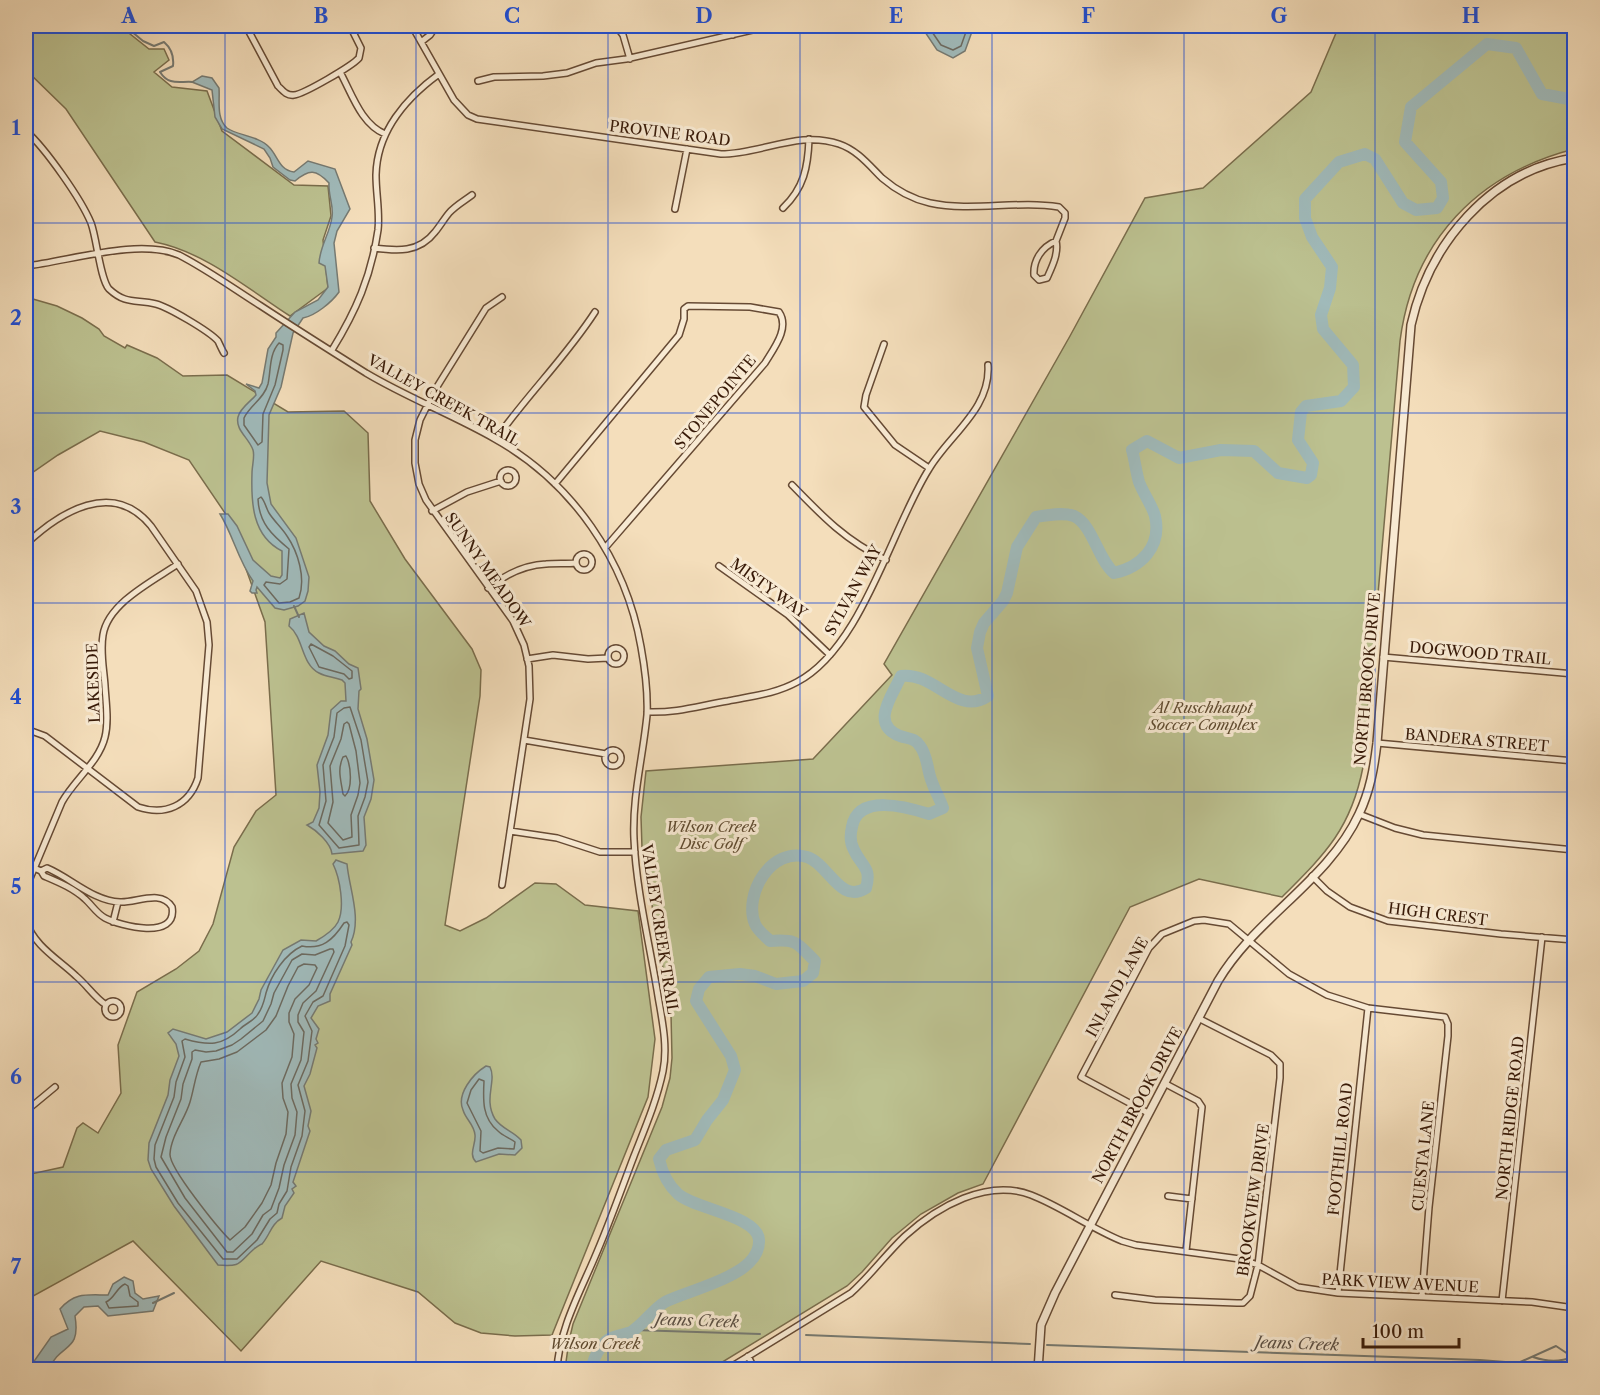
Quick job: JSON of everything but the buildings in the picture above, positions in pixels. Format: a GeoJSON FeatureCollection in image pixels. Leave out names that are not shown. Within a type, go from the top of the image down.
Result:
{"type":"FeatureCollection","features":[{"type":"Feature","properties":{"kind":"street"},"geometry":{"type":"LineString","coordinates":[[246,26],[278,86],[290,95],[300,94],[356,62],[361,54],[361,48],[350,26]]}},
{"type":"Feature","properties":{"kind":"street","name":"PROVINE ROAD"},"geometry":{"type":"LineString","coordinates":[[412,26],[461,109],[477,119],[730,154],[754,151],[784,142],[809,139],[824,141],[845,146],[863,158],[902,193],[924,202],[951,206],[1059,207],[1063,210],[1065,218],[1056,241]]}},
{"type":"Feature","properties":{"kind":"street"},"geometry":{"type":"LineString","coordinates":[[421,42],[436,26]]}},
{"type":"Feature","properties":{"kind":"street"},"geometry":{"type":"LineString","coordinates":[[616,26],[625,41],[630,58]]}},
{"type":"Feature","properties":{"kind":"street"},"geometry":{"type":"LineString","coordinates":[[730,26],[734,35]]}},
{"type":"Feature","properties":{"kind":"street"},"geometry":{"type":"LineString","coordinates":[[478,81],[494,77],[556,75],[596,63],[630,58],[770,26]]}},
{"type":"Feature","properties":{"kind":"street"},"geometry":{"type":"LineString","coordinates":[[340,72],[368,122],[385,134]]}},
{"type":"Feature","properties":{"kind":"street"},"geometry":{"type":"LineString","coordinates":[[332,350],[359,302],[374,248],[378,225],[377,162],[385,134],[410,97],[439,74]]}},
{"type":"Feature","properties":{"kind":"street"},"geometry":{"type":"LineString","coordinates":[[26,131],[49,158],[87,214],[100,254],[104,280],[112,291],[130,302],[154,303],[170,309],[216,340],[224,353]]}},
{"type":"Feature","properties":{"kind":"street"},"geometry":{"type":"LineString","coordinates":[[783,208],[797,193],[803,182],[808,161],[809,139]]}},
{"type":"Feature","properties":{"kind":"street"},"geometry":{"type":"LineString","coordinates":[[675,209],[687,149]]}},
{"type":"Feature","properties":{"kind":"street","name":"NORTH BROOK DRIVE"},"geometry":{"type":"LineString","coordinates":[[1038,1369],[1039,1338],[1045,1314],[1222,973],[1249,940],[1312,876],[1345,838],[1359,814],[1370,784],[1377,743],[1412,325],[1424,282],[1433,262],[1446,244],[1468,215],[1484,200],[1541,165],[1575,158]]}},
{"type":"Feature","properties":{"kind":"street"},"geometry":{"type":"LineString","coordinates":[[374,248],[399,251],[421,245],[435,232],[450,211],[472,195]]}},
{"type":"Feature","properties":{"kind":"street"},"geometry":{"type":"LineString","coordinates":[[1056,241],[1057,249],[1049,274],[1047,278],[1039,280],[1033,271],[1037,257],[1056,241]]}},
{"type":"Feature","properties":{"kind":"street","name":"VALLEY CREEK TRAIL"},"geometry":{"type":"LineString","coordinates":[[26,266],[134,249],[173,253],[202,268],[387,385],[496,439],[528,461],[555,484],[580,511],[605,548],[624,588],[636,624],[644,665],[647,712],[634,805],[634,852],[662,1022],[665,1055],[656,1098],[617,1201],[573,1306],[562,1341],[557,1370]]}},
{"type":"Feature","properties":{"kind":"street","name":"SUNNY MEADOW"},"geometry":{"type":"LineString","coordinates":[[502,297],[486,308],[427,405],[418,427],[414,455],[419,484],[432,511],[516,626],[527,659],[530,690],[502,885]]}},
{"type":"Feature","properties":{"kind":"street","name":"STONEPOINTE"},"geometry":{"type":"LineString","coordinates":[[555,484],[679,335],[684,319],[684,309],[688,306],[760,308],[775,310],[781,315],[782,330],[765,363],[605,548]]}},
{"type":"Feature","properties":{"kind":"street"},"geometry":{"type":"LineString","coordinates":[[496,439],[519,406],[582,332],[595,312]]}},
{"type":"Feature","properties":{"kind":"street"},"geometry":{"type":"LineString","coordinates":[[884,344],[864,407],[895,445],[929,468]]}},
{"type":"Feature","properties":{"kind":"street","name":"SYLVAN WAY"},"geometry":{"type":"LineString","coordinates":[[647,712],[690,710],[777,691],[806,678],[830,655],[851,624],[886,560],[929,468],[974,412],[989,377],[988,365]]}},
{"type":"Feature","properties":{"kind":"street"},"geometry":{"type":"LineString","coordinates":[[432,511],[466,492],[501,482]]}},
{"type":"Feature","properties":{"kind":"street"},"geometry":{"type":"LineString","coordinates":[[792,485],[831,526],[852,542],[886,560]]}},
{"type":"Feature","properties":{"kind":"street"},"geometry":{"type":"LineString","coordinates":[[26,544],[73,510],[89,504],[108,503],[126,508],[143,517],[178,564],[199,597],[209,637],[199,772],[196,783],[186,799],[176,807],[166,811],[151,811],[134,805],[45,736],[26,729]]}},
{"type":"Feature","properties":{"kind":"street"},"geometry":{"type":"LineString","coordinates":[[488,588],[505,576],[525,567],[576,563]]}},
{"type":"Feature","properties":{"kind":"street","name":"LAKESIDE"},"geometry":{"type":"LineString","coordinates":[[26,888],[62,802],[100,750],[106,735],[102,649],[107,623],[113,612],[124,602],[178,564]]}},
{"type":"Feature","properties":{"kind":"street","name":"MISTY WAY"},"geometry":{"type":"LineString","coordinates":[[719,566],[788,615],[830,655]]}},
{"type":"Feature","properties":{"kind":"street"},"geometry":{"type":"LineString","coordinates":[[527,659],[553,655],[593,659],[608,658]]}},
{"type":"Feature","properties":{"kind":"street","name":"DOGWOOD TRAIL"},"geometry":{"type":"LineString","coordinates":[[1383,657],[1575,674]]}},
{"type":"Feature","properties":{"kind":"street"},"geometry":{"type":"LineString","coordinates":[[524,740],[606,754]]}},
{"type":"Feature","properties":{"kind":"street","name":"BANDERA STREET"},"geometry":{"type":"LineString","coordinates":[[1377,743],[1575,761]]}},
{"type":"Feature","properties":{"kind":"street"},"geometry":{"type":"LineString","coordinates":[[1359,814],[1395,828],[1423,835],[1575,850]]}},
{"type":"Feature","properties":{"kind":"street"},"geometry":{"type":"LineString","coordinates":[[510,831],[557,838],[600,852],[634,852]]}},
{"type":"Feature","properties":{"kind":"street"},"geometry":{"type":"LineString","coordinates":[[34,868],[41,871],[44,876],[80,894],[97,913],[113,922],[132,927],[159,927],[168,923],[172,914],[169,902],[160,898],[118,902],[93,894],[48,868],[41,871]]}},
{"type":"Feature","properties":{"kind":"street","name":"HIGH CREST"},"geometry":{"type":"LineString","coordinates":[[1312,876],[1341,902],[1374,917],[1426,926],[1575,940]]}},
{"type":"Feature","properties":{"kind":"street"},"geometry":{"type":"LineString","coordinates":[[113,922],[118,902]]}},
{"type":"Feature","properties":{"kind":"street","name":"INLAND LANE"},"geometry":{"type":"LineString","coordinates":[[1148,1113],[1081,1077],[1149,948],[1158,937],[1194,921],[1204,920],[1234,926],[1281,968],[1308,986],[1338,999],[1368,1008],[1442,1015],[1447,1018]]}},
{"type":"Feature","properties":{"kind":"street"},"geometry":{"type":"LineString","coordinates":[[26,921],[27,929],[45,950],[75,974],[96,998],[106,1005]]}},
{"type":"Feature","properties":{"kind":"street","name":"NORTH RIDGE ROAD"},"geometry":{"type":"LineString","coordinates":[[1502,1300],[1542,937]]}},
{"type":"Feature","properties":{"kind":"street","name":"FOOTHILL ROAD"},"geometry":{"type":"LineString","coordinates":[[1338,1293],[1368,1008]]}},
{"type":"Feature","properties":{"kind":"street","name":"BROOKVIEW DRIVE"},"geometry":{"type":"LineString","coordinates":[[1115,1295],[1155,1300],[1243,1302],[1250,1296],[1258,1265],[1280,1064],[1271,1055],[1198,1018]]}},
{"type":"Feature","properties":{"kind":"street","name":"CUESTA LANE"},"geometry":{"type":"LineString","coordinates":[[1422,1296],[1429,1207],[1448,1036],[1447,1018]]}},
{"type":"Feature","properties":{"kind":"street"},"geometry":{"type":"LineString","coordinates":[[1164,1083],[1198,1101],[1202,1107],[1185,1251]]}},
{"type":"Feature","properties":{"kind":"street"},"geometry":{"type":"LineString","coordinates":[[26,1111],[55,1087]]}},
{"type":"Feature","properties":{"kind":"street","name":"PARK VIEW AVENUE"},"geometry":{"type":"LineString","coordinates":[[726,1370],[844,1298],[868,1277],[911,1231],[944,1209],[972,1195],[996,1190],[1022,1192],[1039,1198],[1122,1241],[1136,1245],[1232,1258],[1258,1265],[1298,1287],[1315,1291],[1502,1300],[1575,1308]]}},
{"type":"Feature","properties":{"kind":"street"},"geometry":{"type":"LineString","coordinates":[[1168,1196],[1192,1199]]}},
{"type":"Feature","properties":{"kind":"street"},"geometry":{"type":"LineString","coordinates":[[748,1356],[755,1370]]}},
{"type":"Feature","properties":{"kind":"green space"},"geometry":{"type":"Polygon","coordinates":[[[26,26],[120,26],[149,49],[164,49],[169,60],[154,72],[172,87],[207,91],[222,131],[294,185],[328,186],[331,216],[323,240],[328,288],[290,316],[209,263],[173,247],[155,242],[66,109],[29,73],[26,77],[26,26]]]}},
{"type":"Feature","properties":{"kind":"green space","name":"Al Ruschhaupt Soccer Complex"},"geometry":{"type":"Polygon","coordinates":[[[1339,26],[1574,26],[1574,149],[1539,160],[1508,175],[1480,194],[1456,216],[1435,242],[1419,272],[1407,305],[1400,341],[1363,767],[1358,789],[1343,824],[1323,853],[1282,897],[1199,879],[1130,907],[983,1184],[958,1193],[921,1214],[892,1238],[847,1286],[711,1369],[565,1369],[573,1324],[662,1107],[670,1078],[671,1014],[642,848],[641,817],[646,771],[813,759],[892,675],[884,664],[1070,336],[1145,198],[1203,188],[1311,92],[1339,26]]]}},
{"type":"Feature","properties":{"kind":"green space"},"geometry":{"type":"Polygon","coordinates":[[[26,297],[57,306],[82,318],[99,329],[104,336],[125,348],[127,345],[157,358],[183,376],[227,375],[288,412],[344,411],[368,433],[370,501],[405,559],[472,649],[481,670],[480,696],[445,925],[460,931],[486,918],[535,883],[556,884],[585,905],[638,911],[655,1039],[648,1097],[552,1335],[515,1336],[481,1333],[455,1323],[418,1292],[321,1261],[241,1351],[133,1241],[26,1300],[26,1175],[63,1167],[77,1128],[83,1123],[98,1133],[121,1093],[118,1045],[137,992],[176,969],[199,951],[213,924],[234,847],[256,811],[276,795],[265,622],[227,516],[189,460],[144,442],[100,431],[26,477],[26,297]]]}},
{"type":"Feature","properties":{"kind":"water"},"geometry":{"type":"Polygon","coordinates":[[[921,26],[974,26],[965,51],[953,58],[937,50],[921,26]]]}},
{"type":"Feature","properties":{"kind":"water"},"geometry":{"type":"Polygon","coordinates":[[[202,76],[212,78],[219,88],[221,119],[227,128],[265,143],[282,166],[289,171],[294,172],[308,161],[335,169],[350,209],[337,231],[334,243],[339,292],[323,308],[303,318],[293,333],[281,387],[269,415],[267,483],[271,504],[296,538],[309,577],[305,601],[298,606],[284,610],[275,608],[257,587],[257,593],[250,591],[253,581],[243,565],[220,514],[228,514],[237,526],[253,560],[271,576],[280,578],[282,551],[265,537],[255,517],[252,495],[254,452],[240,430],[238,417],[243,408],[256,395],[255,391],[246,384],[259,388],[262,383],[268,349],[276,333],[295,312],[318,300],[328,287],[325,266],[319,263],[332,217],[329,183],[320,175],[312,172],[304,174],[295,181],[290,180],[273,167],[264,149],[222,129],[215,117],[212,90],[192,82],[202,76]]]}},
{"type":"Feature","properties":{"kind":"water"},"geometry":{"type":"Polygon","coordinates":[[[304,613],[309,632],[324,646],[358,668],[361,689],[358,709],[367,739],[374,780],[371,799],[364,817],[366,845],[363,851],[332,854],[326,841],[307,825],[313,822],[319,808],[317,765],[328,735],[331,710],[341,701],[346,701],[345,683],[313,669],[294,631],[289,626],[290,619],[304,613]]]}},
{"type":"Feature","properties":{"kind":"water"},"geometry":{"type":"Polygon","coordinates":[[[336,860],[347,864],[354,903],[354,933],[352,945],[330,994],[330,1001],[318,1006],[311,1018],[319,1029],[316,1039],[318,1043],[315,1045],[317,1048],[304,1086],[311,1111],[308,1126],[310,1131],[293,1182],[296,1186],[292,1189],[294,1193],[285,1206],[282,1218],[275,1223],[262,1244],[236,1265],[218,1265],[174,1206],[151,1169],[148,1160],[149,1143],[168,1095],[170,1080],[179,1056],[176,1044],[168,1033],[173,1029],[206,1039],[227,1032],[252,1013],[261,990],[283,950],[301,940],[316,941],[338,922],[341,901],[340,885],[333,864],[336,860]]]}},
{"type":"Feature","properties":{"kind":"water"},"geometry":{"type":"Polygon","coordinates":[[[486,1066],[490,1067],[492,1072],[490,1104],[495,1119],[521,1140],[522,1148],[515,1155],[499,1154],[476,1162],[472,1153],[474,1131],[461,1104],[467,1085],[486,1066]]]}},
{"type":"Feature","properties":{"kind":"water"},"geometry":{"type":"Polygon","coordinates":[[[124,1277],[133,1281],[135,1293],[143,1299],[159,1296],[153,1311],[108,1316],[98,1306],[84,1307],[75,1316],[76,1328],[73,1342],[54,1360],[49,1369],[26,1369],[51,1337],[68,1329],[60,1309],[76,1297],[108,1295],[113,1284],[124,1277]]]}},
{"type":"Feature","properties":{"kind":"waterway"},"geometry":{"type":"LineString","coordinates":[[125,26],[143,41],[154,46],[164,42],[168,47],[173,66],[160,72],[163,76],[175,82],[193,82]]}},
{"type":"Feature","properties":{"kind":"waterway","name":"Wilson Creek"},"geometry":{"type":"LineString","coordinates":[[592,1370],[597,1353],[609,1339],[631,1332],[665,1302],[737,1272],[749,1263],[757,1252],[759,1240],[756,1232],[737,1219],[678,1194],[666,1178],[659,1159],[666,1150],[695,1140],[723,1100],[735,1070],[731,1056],[696,1001],[699,989],[709,977],[740,974],[755,976],[776,984],[803,981],[813,973],[815,961],[800,946],[787,941],[770,941],[755,924],[752,912],[753,900],[763,876],[772,866],[782,859],[794,856],[807,857],[841,887],[857,892],[866,888],[868,875],[851,842],[851,830],[856,816],[873,806],[897,806],[929,814],[943,808],[930,778],[925,754],[918,743],[891,731],[886,724],[886,709],[901,676],[913,676],[924,680],[966,701],[977,701],[988,696],[977,648],[980,632],[984,623],[1007,593],[1017,547],[1036,517],[1065,514],[1080,520],[1091,534],[1108,567],[1114,573],[1141,561],[1152,546],[1156,527],[1154,512],[1139,482],[1132,450],[1147,441],[1179,458],[1221,450],[1254,451],[1278,473],[1307,478],[1311,475],[1313,463],[1298,440],[1301,412],[1306,406],[1341,401],[1354,387],[1353,365],[1323,329],[1321,315],[1330,288],[1332,267],[1312,237],[1305,218],[1305,199],[1339,162],[1365,154],[1375,159],[1403,203],[1416,210],[1437,208],[1443,198],[1441,182],[1405,142],[1411,107],[1487,44],[1516,48],[1542,94],[1574,100]]}},
{"type":"Feature","properties":{"kind":"waterway"},"geometry":{"type":"LineString","coordinates":[[294,606],[299,617]]}},
{"type":"Feature","properties":{"kind":"waterway"},"geometry":{"type":"LineString","coordinates":[[153,1303],[174,1293]]}},
{"type":"Feature","properties":{"kind":"waterway","name":"Jeans Creek"},"geometry":{"type":"LineString","coordinates":[[634,1330],[760,1334]]}},
{"type":"Feature","properties":{"kind":"waterway","name":"Jeans Creek"},"geometry":{"type":"LineString","coordinates":[[806,1335],[1030,1344]]}},
{"type":"Feature","properties":{"kind":"waterway","name":"Jeans Creek"},"geometry":{"type":"LineString","coordinates":[[1047,1345],[1518,1363],[1556,1346],[1574,1358]]}},
{"type":"Feature","properties":{"kind":"waterway"},"geometry":{"type":"LineString","coordinates":[[1533,1357],[1554,1361],[1574,1357]]}},
{"type":"Feature","properties":{"kind":"park label","name":"Wilson Creek Disc Golf"},"geometry":{"type":"Point","coordinates":[711,834]}}]}
